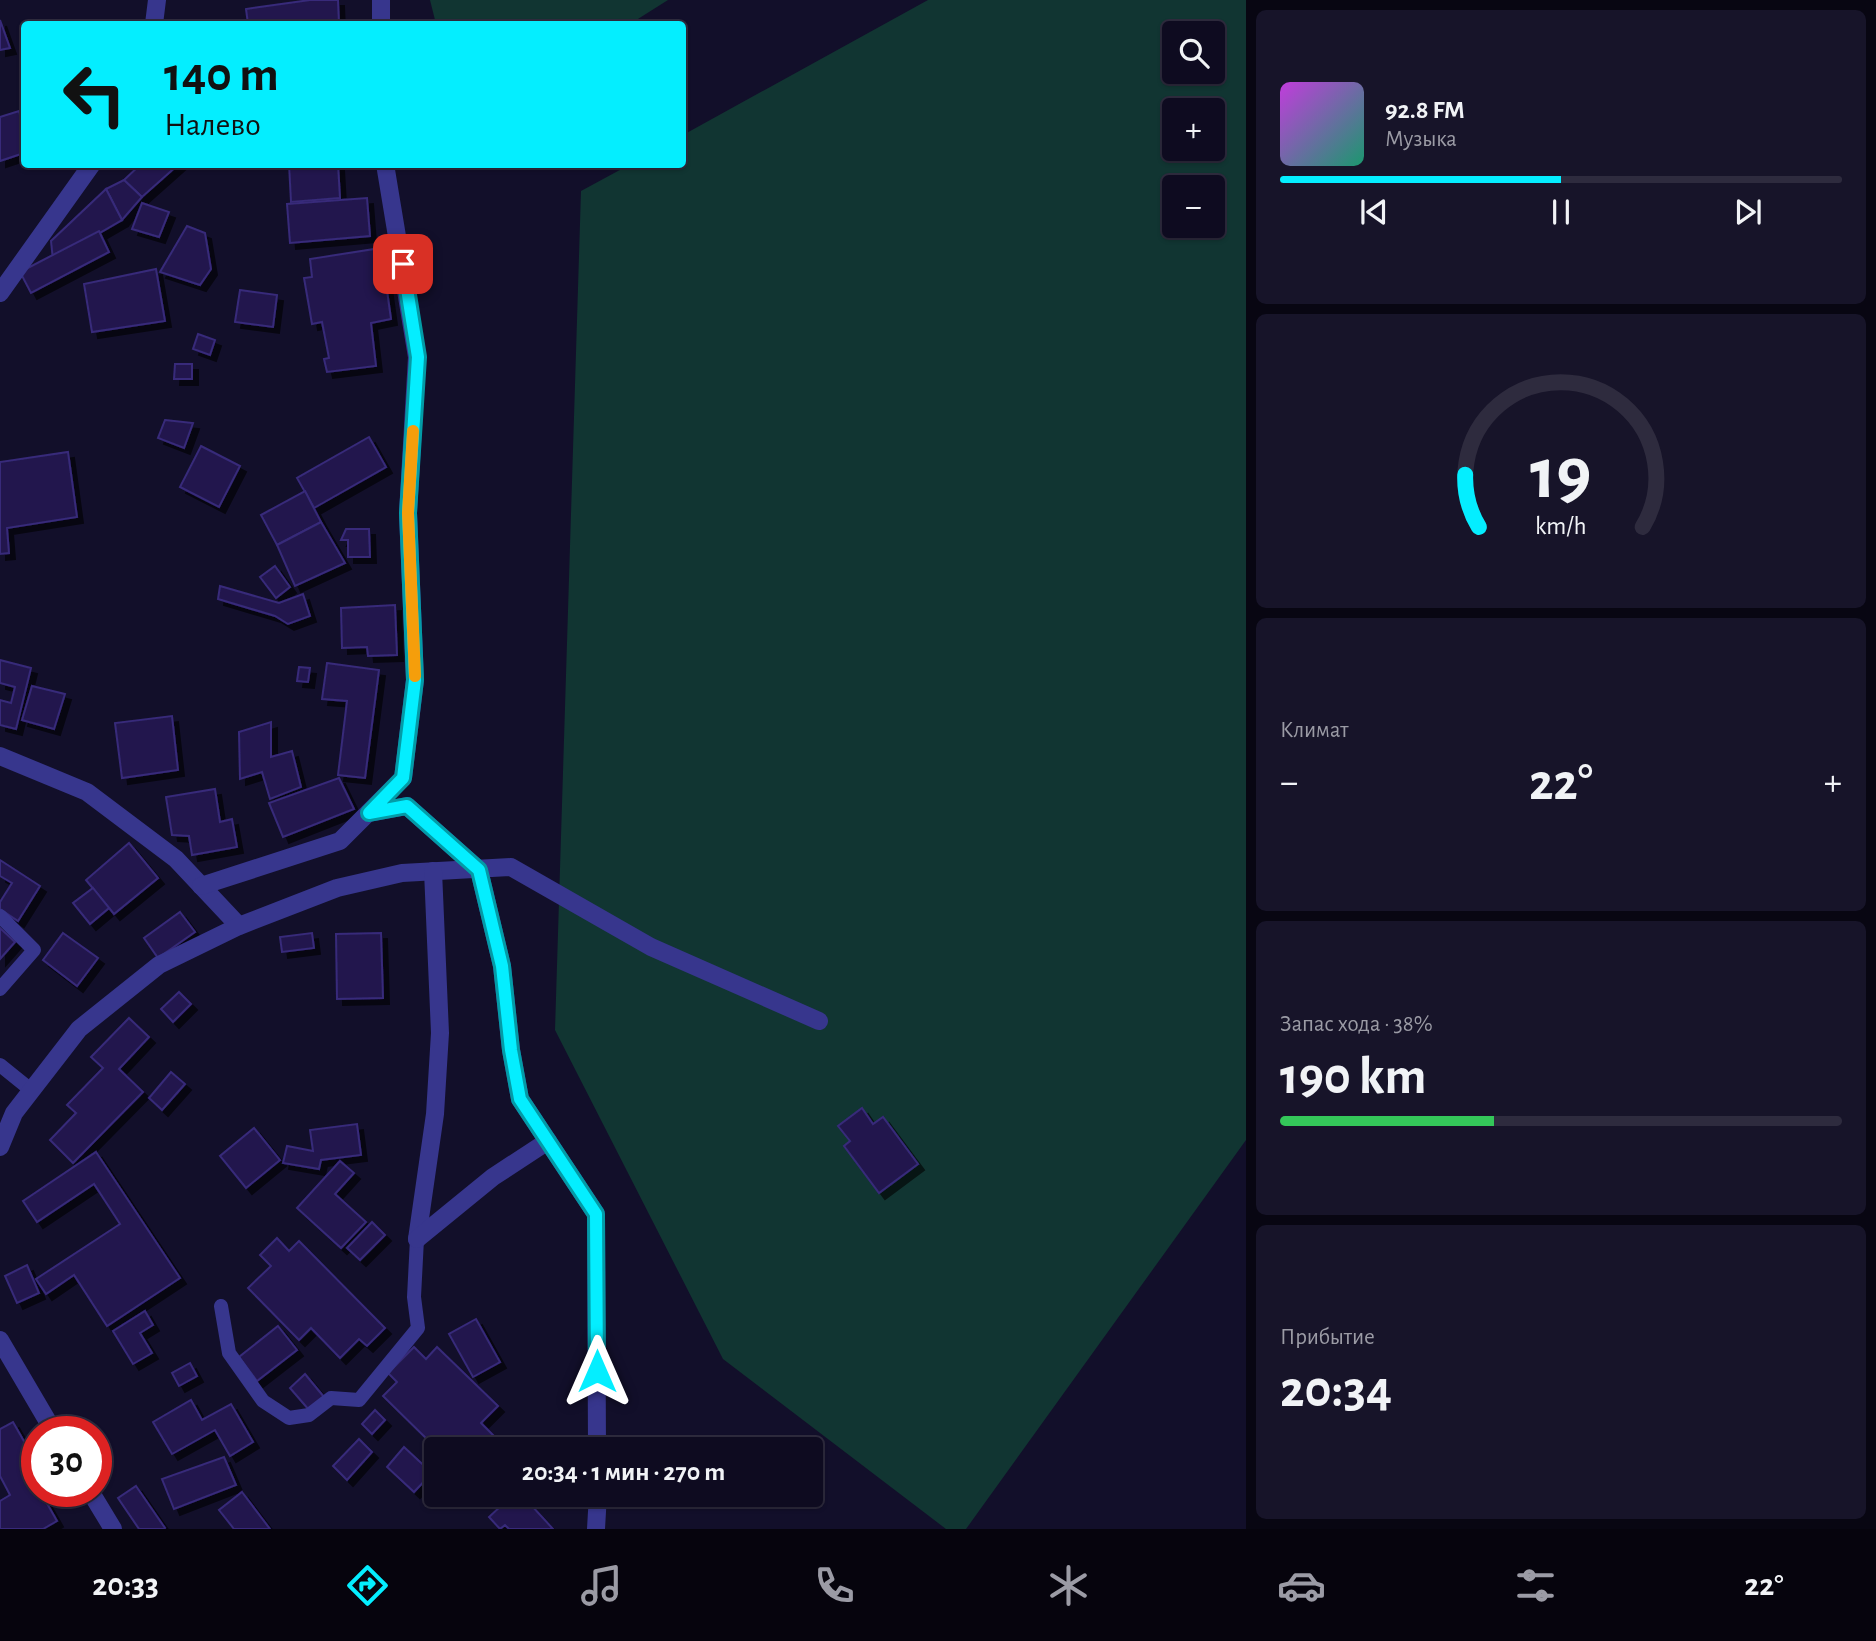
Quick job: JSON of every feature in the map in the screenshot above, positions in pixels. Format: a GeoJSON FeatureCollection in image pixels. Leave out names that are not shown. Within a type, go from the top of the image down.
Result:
{"type":"FeatureCollection","features":[{"type":"Feature","properties":{"kind":"street"},"geometry":{"type":"LineString","coordinates":[[154,21],[157,0]]}},
{"type":"Feature","properties":{"kind":"street"},"geometry":{"type":"LineString","coordinates":[[381,0],[381,21]]}},
{"type":"Feature","properties":{"kind":"street"},"geometry":{"type":"LineString","coordinates":[[0,293],[89,168]]}},
{"type":"Feature","properties":{"kind":"street"},"geometry":{"type":"LineString","coordinates":[[201,886],[340,841],[403,778],[415,680],[408,513],[418,357],[386,168]]}},
{"type":"Feature","properties":{"kind":"street"},"geometry":{"type":"LineString","coordinates":[[0,756],[87,792],[176,859],[239,926]]}},
{"type":"Feature","properties":{"kind":"street"},"geometry":{"type":"LineString","coordinates":[[369,813],[407,806],[479,870],[502,966],[511,1050],[520,1099],[596,1214],[597,1437]]}},
{"type":"Feature","properties":{"kind":"street"},"geometry":{"type":"LineString","coordinates":[[0,1147],[14,1114],[79,1029],[159,965],[239,926],[337,888],[402,873],[511,867],[651,947],[819,1021]]}},
{"type":"Feature","properties":{"kind":"street"},"geometry":{"type":"LineString","coordinates":[[417,1239],[435,1114],[440,1033],[433,871]]}},
{"type":"Feature","properties":{"kind":"street"},"geometry":{"type":"LineString","coordinates":[[417,1239],[493,1177],[548,1141]]}},
{"type":"Feature","properties":{"kind":"street"},"geometry":{"type":"LineString","coordinates":[[0,1340],[45,1416]]}},
{"type":"Feature","properties":{"kind":"street"},"geometry":{"type":"LineString","coordinates":[[100,1507],[113,1529]]}},
{"type":"Feature","properties":{"kind":"street"},"geometry":{"type":"LineString","coordinates":[[596,1529],[597,1507]]}},
{"type":"Feature","properties":{"kind":"lane"},"geometry":{"type":"LineString","coordinates":[[0,916],[34,950],[0,989]]}},
{"type":"Feature","properties":{"kind":"lane"},"geometry":{"type":"LineString","coordinates":[[0,1065],[31,1090]]}},
{"type":"Feature","properties":{"kind":"lane"},"geometry":{"type":"LineString","coordinates":[[221,1306],[229,1353],[263,1401],[289,1418],[309,1415],[331,1398],[359,1400],[418,1328],[414,1297],[417,1239]]}},
{"type":"Feature","properties":{"kind":"green space"},"geometry":{"type":"Polygon","coordinates":[[[430,0],[668,0],[635,21],[435,21],[430,0]]]}},
{"type":"Feature","properties":{"kind":"green space"},"geometry":{"type":"Polygon","coordinates":[[[928,0],[1246,0],[1246,1140],[966,1529],[946,1529],[723,1359],[555,1030],[581,191],[623,168],[686,168],[686,133],[928,0]]]}},
{"type":"Feature","properties":{"kind":"building"},"geometry":{"type":"Polygon","coordinates":[[[310,0],[338,0],[339,21],[248,21],[246,9],[310,0]]]}},
{"type":"Feature","properties":{"kind":"building"},"geometry":{"type":"Polygon","coordinates":[[[0,20],[10,48],[0,50],[0,20]]]}},
{"type":"Feature","properties":{"kind":"building"},"geometry":{"type":"Polygon","coordinates":[[[19,111],[21,154],[0,161],[0,117],[19,111]]]}},
{"type":"Feature","properties":{"kind":"building"},"geometry":{"type":"Polygon","coordinates":[[[137,168],[175,168],[142,197],[124,180],[137,168]]]}},
{"type":"Feature","properties":{"kind":"building"},"geometry":{"type":"Polygon","coordinates":[[[289,168],[338,168],[340,198],[291,202],[289,168]]]}},
{"type":"Feature","properties":{"kind":"building"},"geometry":{"type":"Polygon","coordinates":[[[124,180],[142,197],[122,220],[106,189],[124,180]]]}},
{"type":"Feature","properties":{"kind":"building"},"geometry":{"type":"Polygon","coordinates":[[[106,189],[122,220],[53,260],[51,241],[106,189]]]}},
{"type":"Feature","properties":{"kind":"building"},"geometry":{"type":"Polygon","coordinates":[[[367,198],[370,236],[290,243],[287,204],[367,198]]]}},
{"type":"Feature","properties":{"kind":"building"},"geometry":{"type":"Polygon","coordinates":[[[142,203],[169,212],[159,237],[132,229],[142,203]]]}},
{"type":"Feature","properties":{"kind":"building"},"geometry":{"type":"Polygon","coordinates":[[[187,226],[205,233],[211,269],[200,285],[160,272],[187,226]]]}},
{"type":"Feature","properties":{"kind":"building"},"geometry":{"type":"Polygon","coordinates":[[[99,231],[109,252],[31,293],[20,272],[99,231]]]}},
{"type":"Feature","properties":{"kind":"building"},"geometry":{"type":"Polygon","coordinates":[[[381,248],[391,319],[371,323],[376,366],[327,372],[324,359],[329,358],[322,322],[312,324],[304,278],[312,277],[310,259],[381,248]]]}},
{"type":"Feature","properties":{"kind":"building"},"geometry":{"type":"Polygon","coordinates":[[[156,269],[165,321],[92,332],[84,284],[156,269]]]}},
{"type":"Feature","properties":{"kind":"building"},"geometry":{"type":"Polygon","coordinates":[[[240,290],[277,295],[273,327],[235,322],[240,290]]]}},
{"type":"Feature","properties":{"kind":"building"},"geometry":{"type":"Polygon","coordinates":[[[198,334],[215,340],[210,355],[193,349],[198,334]]]}},
{"type":"Feature","properties":{"kind":"building"},"geometry":{"type":"Polygon","coordinates":[[[175,364],[192,364],[192,379],[174,379],[175,364]]]}},
{"type":"Feature","properties":{"kind":"building"},"geometry":{"type":"Polygon","coordinates":[[[165,420],[193,423],[184,448],[158,438],[165,420]]]}},
{"type":"Feature","properties":{"kind":"building"},"geometry":{"type":"Polygon","coordinates":[[[369,437],[386,467],[314,508],[297,478],[369,437]]]}},
{"type":"Feature","properties":{"kind":"building"},"geometry":{"type":"Polygon","coordinates":[[[201,446],[240,466],[219,507],[180,487],[201,446]]]}},
{"type":"Feature","properties":{"kind":"building"},"geometry":{"type":"Polygon","coordinates":[[[68,452],[77,517],[7,528],[9,553],[0,554],[0,462],[68,452]]]}},
{"type":"Feature","properties":{"kind":"building"},"geometry":{"type":"Polygon","coordinates":[[[305,491],[321,522],[277,545],[261,515],[305,491]]]}},
{"type":"Feature","properties":{"kind":"building"},"geometry":{"type":"Polygon","coordinates":[[[321,522],[345,563],[295,586],[277,545],[321,522]]]}},
{"type":"Feature","properties":{"kind":"building"},"geometry":{"type":"Polygon","coordinates":[[[346,529],[369,529],[370,557],[348,557],[348,540],[341,540],[346,529]]]}},
{"type":"Feature","properties":{"kind":"building"},"geometry":{"type":"Polygon","coordinates":[[[275,566],[290,587],[276,598],[260,577],[275,566]]]}},
{"type":"Feature","properties":{"kind":"building"},"geometry":{"type":"Polygon","coordinates":[[[220,586],[279,603],[303,594],[310,616],[288,624],[275,616],[218,599],[220,586]]]}},
{"type":"Feature","properties":{"kind":"building"},"geometry":{"type":"Polygon","coordinates":[[[395,605],[397,655],[368,656],[367,647],[342,648],[341,608],[395,605]]]}},
{"type":"Feature","properties":{"kind":"building"},"geometry":{"type":"Polygon","coordinates":[[[0,660],[31,668],[16,729],[0,725],[0,700],[11,703],[15,687],[0,683],[0,660]]]}},
{"type":"Feature","properties":{"kind":"building"},"geometry":{"type":"Polygon","coordinates":[[[327,663],[379,670],[365,778],[338,775],[347,701],[322,699],[327,663]]]}},
{"type":"Feature","properties":{"kind":"building"},"geometry":{"type":"Polygon","coordinates":[[[299,667],[310,668],[308,682],[297,681],[299,667]]]}},
{"type":"Feature","properties":{"kind":"building"},"geometry":{"type":"Polygon","coordinates":[[[32,686],[65,694],[54,729],[22,720],[32,686]]]}},
{"type":"Feature","properties":{"kind":"building"},"geometry":{"type":"Polygon","coordinates":[[[172,716],[178,770],[122,778],[115,723],[172,716]]]}},
{"type":"Feature","properties":{"kind":"building"},"geometry":{"type":"Polygon","coordinates":[[[271,722],[271,757],[292,751],[301,787],[270,799],[262,772],[240,779],[239,732],[271,722]]]}},
{"type":"Feature","properties":{"kind":"building"},"geometry":{"type":"Polygon","coordinates":[[[339,778],[354,809],[283,837],[269,803],[339,778]]]}},
{"type":"Feature","properties":{"kind":"building"},"geometry":{"type":"Polygon","coordinates":[[[215,789],[220,822],[232,819],[237,847],[192,855],[189,836],[172,835],[166,797],[215,789]]]}},
{"type":"Feature","properties":{"kind":"building"},"geometry":{"type":"Polygon","coordinates":[[[129,843],[158,878],[114,914],[86,880],[129,843]]]}},
{"type":"Feature","properties":{"kind":"building"},"geometry":{"type":"Polygon","coordinates":[[[0,860],[40,886],[18,921],[0,909],[0,902],[12,883],[0,876],[0,860]]]}},
{"type":"Feature","properties":{"kind":"building"},"geometry":{"type":"Polygon","coordinates":[[[93,888],[109,908],[90,924],[73,903],[93,888]]]}},
{"type":"Feature","properties":{"kind":"building"},"geometry":{"type":"Polygon","coordinates":[[[180,912],[195,932],[158,958],[144,938],[180,912]]]}},
{"type":"Feature","properties":{"kind":"building"},"geometry":{"type":"Polygon","coordinates":[[[0,928],[15,942],[0,959],[0,928]]]}},
{"type":"Feature","properties":{"kind":"building"},"geometry":{"type":"Polygon","coordinates":[[[63,933],[98,958],[77,986],[43,960],[63,933]]]}},
{"type":"Feature","properties":{"kind":"building"},"geometry":{"type":"Polygon","coordinates":[[[312,933],[314,948],[282,952],[280,937],[312,933]]]}},
{"type":"Feature","properties":{"kind":"building"},"geometry":{"type":"Polygon","coordinates":[[[381,933],[383,998],[337,999],[336,934],[381,933]]]}},
{"type":"Feature","properties":{"kind":"building"},"geometry":{"type":"Polygon","coordinates":[[[179,992],[191,1004],[173,1022],[161,1009],[179,992]]]}},
{"type":"Feature","properties":{"kind":"building"},"geometry":{"type":"Polygon","coordinates":[[[129,1018],[149,1037],[119,1069],[143,1092],[73,1163],[50,1140],[76,1113],[67,1105],[103,1068],[91,1057],[129,1018]]]}},
{"type":"Feature","properties":{"kind":"building"},"geometry":{"type":"Polygon","coordinates":[[[171,1072],[185,1084],[162,1110],[149,1098],[171,1072]]]}},
{"type":"Feature","properties":{"kind":"building"},"geometry":{"type":"Polygon","coordinates":[[[862,1108],[873,1124],[883,1117],[918,1164],[879,1193],[844,1146],[850,1141],[838,1126],[862,1108]]]}},
{"type":"Feature","properties":{"kind":"building"},"geometry":{"type":"Polygon","coordinates":[[[357,1124],[361,1155],[321,1160],[319,1169],[283,1163],[287,1146],[313,1151],[310,1130],[357,1124]]]}},
{"type":"Feature","properties":{"kind":"building"},"geometry":{"type":"Polygon","coordinates":[[[254,1128],[280,1160],[246,1188],[220,1156],[254,1128]]]}},
{"type":"Feature","properties":{"kind":"building"},"geometry":{"type":"Polygon","coordinates":[[[96,1152],[180,1278],[107,1326],[74,1275],[46,1294],[36,1279],[120,1224],[94,1184],[37,1222],[23,1201],[96,1152]]]}},
{"type":"Feature","properties":{"kind":"building"},"geometry":{"type":"Polygon","coordinates":[[[340,1161],[354,1173],[335,1194],[366,1222],[341,1248],[297,1208],[340,1161]]]}},
{"type":"Feature","properties":{"kind":"building"},"geometry":{"type":"Polygon","coordinates":[[[372,1222],[385,1235],[360,1260],[347,1248],[372,1222]]]}},
{"type":"Feature","properties":{"kind":"building"},"geometry":{"type":"Polygon","coordinates":[[[277,1238],[289,1251],[299,1241],[385,1328],[367,1346],[359,1339],[340,1358],[311,1328],[299,1340],[248,1288],[271,1266],[260,1255],[277,1238]]]}},
{"type":"Feature","properties":{"kind":"building"},"geometry":{"type":"Polygon","coordinates":[[[27,1265],[39,1293],[17,1303],[5,1276],[27,1265]]]}},
{"type":"Feature","properties":{"kind":"building"},"geometry":{"type":"Polygon","coordinates":[[[145,1311],[153,1325],[140,1333],[152,1353],[133,1364],[113,1331],[145,1311]]]}},
{"type":"Feature","properties":{"kind":"building"},"geometry":{"type":"Polygon","coordinates":[[[476,1319],[500,1362],[473,1377],[449,1334],[476,1319]]]}},
{"type":"Feature","properties":{"kind":"building"},"geometry":{"type":"Polygon","coordinates":[[[278,1326],[297,1350],[257,1381],[239,1357],[278,1326]]]}},
{"type":"Feature","properties":{"kind":"building"},"geometry":{"type":"Polygon","coordinates":[[[414,1347],[426,1359],[437,1347],[498,1406],[481,1423],[495,1437],[425,1437],[383,1396],[397,1382],[388,1373],[414,1347]]]}},
{"type":"Feature","properties":{"kind":"building"},"geometry":{"type":"Polygon","coordinates":[[[190,1363],[197,1376],[179,1386],[172,1373],[190,1363]]]}},
{"type":"Feature","properties":{"kind":"building"},"geometry":{"type":"Polygon","coordinates":[[[305,1374],[324,1397],[309,1410],[290,1388],[305,1374]]]}},
{"type":"Feature","properties":{"kind":"building"},"geometry":{"type":"Polygon","coordinates":[[[191,1400],[202,1420],[231,1404],[253,1442],[230,1456],[215,1430],[172,1454],[153,1422],[191,1400]]]}},
{"type":"Feature","properties":{"kind":"building"},"geometry":{"type":"Polygon","coordinates":[[[375,1410],[385,1420],[372,1434],[362,1424],[375,1410]]]}},
{"type":"Feature","properties":{"kind":"building"},"geometry":{"type":"Polygon","coordinates":[[[13,1422],[21,1436],[21,1507],[49,1507],[57,1521],[43,1529],[0,1529],[0,1501],[10,1495],[0,1476],[0,1429],[13,1422]]]}},
{"type":"Feature","properties":{"kind":"building"},"geometry":{"type":"Polygon","coordinates":[[[359,1439],[372,1452],[347,1480],[333,1466],[359,1439]]]}},
{"type":"Feature","properties":{"kind":"building"},"geometry":{"type":"Polygon","coordinates":[[[404,1447],[424,1466],[424,1481],[414,1492],[387,1467],[404,1447]]]}},
{"type":"Feature","properties":{"kind":"building"},"geometry":{"type":"Polygon","coordinates":[[[224,1457],[236,1485],[174,1509],[162,1479],[224,1457]]]}},
{"type":"Feature","properties":{"kind":"building"},"geometry":{"type":"Polygon","coordinates":[[[136,1486],[164,1529],[139,1529],[118,1498],[136,1486]]]}},
{"type":"Feature","properties":{"kind":"building"},"geometry":{"type":"Polygon","coordinates":[[[242,1492],[270,1529],[234,1529],[219,1510],[242,1492]]]}},
{"type":"Feature","properties":{"kind":"building"},"geometry":{"type":"Polygon","coordinates":[[[500,1507],[533,1507],[553,1529],[509,1529],[505,1525],[500,1529],[489,1517],[500,1507]]]}},
{"type":"Feature","properties":{"kind":"slow traffic"},"geometry":{"type":"LineString","coordinates":[[413,431],[408,513],[415,676]]}},
{"type":"Feature","properties":{"kind":"route"},"geometry":{"type":"LineString","coordinates":[[403,264],[418,357],[408,513],[415,680],[403,778],[369,813],[407,806],[479,870],[502,966],[511,1050],[520,1099],[596,1214],[597,1371]]}}]}
